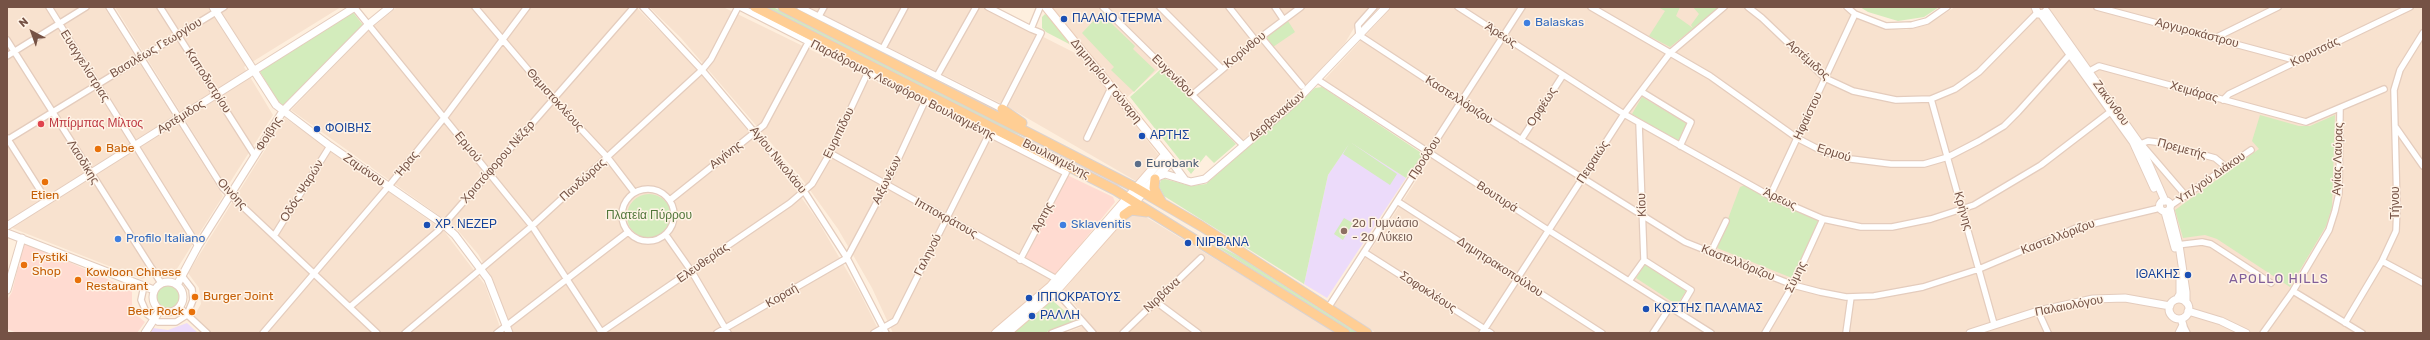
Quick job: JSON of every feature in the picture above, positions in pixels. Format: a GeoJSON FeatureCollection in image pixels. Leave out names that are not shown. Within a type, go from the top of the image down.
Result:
{"type":"FeatureCollection","features":[{"type":"Feature","properties":{"kind":"main road","name":"Βουλιαγμένης"},"geometry":{"type":"LineString","coordinates":[[755,7],[1131,200],[1344,333]]}},
{"type":"Feature","properties":{"kind":"main road","name":"Βουλιαγμένης"},"geometry":{"type":"LineString","coordinates":[[783,7],[791,9],[1140,190],[1367,333]]}},
{"type":"Feature","properties":{"kind":"main road","name":"Δημητρίου Γούναρη"},"geometry":{"type":"LineString","coordinates":[[1046,7],[1110,88],[1171,161]]}},
{"type":"Feature","properties":{"kind":"main road"},"geometry":{"type":"LineString","coordinates":[[1002,109],[1046,140]]}},
{"type":"Feature","properties":{"kind":"main road"},"geometry":{"type":"LineString","coordinates":[[1060,281],[1140,190],[1165,155]]}},
{"type":"Feature","properties":{"kind":"main road"},"geometry":{"type":"LineString","coordinates":[[1140,190],[1156,178],[1171,161]]}},
{"type":"Feature","properties":{"kind":"main road"},"geometry":{"type":"LineString","coordinates":[[1156,178],[1154,188],[1162,203]]}},
{"type":"Feature","properties":{"kind":"main road"},"geometry":{"type":"LineString","coordinates":[[1124,215],[1131,200]]}},
{"type":"Feature","properties":{"kind":"main road"},"geometry":{"type":"LineString","coordinates":[[1007,333],[1124,215],[1132,210],[1154,214]]}},
{"type":"Feature","properties":{"kind":"main road"},"geometry":{"type":"LineString","coordinates":[[996,333],[1053,288]]}},
{"type":"Feature","properties":{"kind":"street","name":"Ευαγγελίστριας"},"geometry":{"type":"LineString","coordinates":[[49,7],[198,246]]}},
{"type":"Feature","properties":{"kind":"street"},"geometry":{"type":"LineString","coordinates":[[7,56],[86,7]]}},
{"type":"Feature","properties":{"kind":"street","name":"Οινόης"},"geometry":{"type":"LineString","coordinates":[[109,7],[223,188],[351,306],[377,333]]}},
{"type":"Feature","properties":{"kind":"street","name":"Καποδιστρίου"},"geometry":{"type":"LineString","coordinates":[[160,7],[255,156]]}},
{"type":"Feature","properties":{"kind":"street","name":"Βασιλέως Γεωργίου"},"geometry":{"type":"LineString","coordinates":[[7,139],[178,35],[215,9],[224,7]]}},
{"type":"Feature","properties":{"kind":"street","name":"Ερμού"},"geometry":{"type":"LineString","coordinates":[[354,7],[532,226],[568,278],[601,333]]}},
{"type":"Feature","properties":{"kind":"street","name":"Αρτέμιδος"},"geometry":{"type":"LineString","coordinates":[[7,226],[354,7]]}},
{"type":"Feature","properties":{"kind":"street","name":"Φοίβης"},"geometry":{"type":"LineString","coordinates":[[177,284],[198,246],[283,111],[368,25],[390,7]]}},
{"type":"Feature","properties":{"kind":"street","name":"Θεμιστοκλέους"},"geometry":{"type":"LineString","coordinates":[[475,7],[553,99],[608,158],[634,192]]}},
{"type":"Feature","properties":{"kind":"street","name":"Ήρας"},"geometry":{"type":"LineString","coordinates":[[263,333],[388,187],[444,118],[527,7]]}},
{"type":"Feature","properties":{"kind":"street","name":"Χριστόφορου Νέζερ"},"geometry":{"type":"LineString","coordinates":[[351,306],[444,224],[634,7]]}},
{"type":"Feature","properties":{"kind":"street","name":"Αγίου Νικολάου"},"geometry":{"type":"LineString","coordinates":[[643,7],[702,70],[756,132],[804,191],[847,258],[884,331]]}},
{"type":"Feature","properties":{"kind":"street","name":"Πανδώρας"},"geometry":{"type":"LineString","coordinates":[[405,333],[532,226],[608,158],[702,70],[711,59],[739,7]]}},
{"type":"Feature","properties":{"kind":"street","name":"Παράδρομος Λεωφόρου Βουλιαγμένης"},"geometry":{"type":"LineString","coordinates":[[739,7],[809,41],[1066,173]]}},
{"type":"Feature","properties":{"kind":"street"},"geometry":{"type":"LineString","coordinates":[[800,7],[1002,109],[1041,33],[988,7]]}},
{"type":"Feature","properties":{"kind":"street"},"geometry":{"type":"LineString","coordinates":[[819,16],[824,7]]}},
{"type":"Feature","properties":{"kind":"street"},"geometry":{"type":"LineString","coordinates":[[883,48],[905,7]]}},
{"type":"Feature","properties":{"kind":"street"},"geometry":{"type":"LineString","coordinates":[[937,76],[976,7]]}},
{"type":"Feature","properties":{"kind":"street"},"geometry":{"type":"LineString","coordinates":[[1031,29],[1040,7]]}},
{"type":"Feature","properties":{"kind":"street","name":"Ευγενίδου"},"geometry":{"type":"LineString","coordinates":[[1103,7],[1244,146]]}},
{"type":"Feature","properties":{"kind":"street"},"geometry":{"type":"LineString","coordinates":[[1160,7],[1222,69]]}},
{"type":"Feature","properties":{"kind":"street"},"geometry":{"type":"LineString","coordinates":[[1229,7],[1256,41]]}},
{"type":"Feature","properties":{"kind":"street"},"geometry":{"type":"LineString","coordinates":[[1275,7],[1284,19]]}},
{"type":"Feature","properties":{"kind":"street","name":"Κορίνθου"},"geometry":{"type":"LineString","coordinates":[[1192,95],[1256,41],[1301,7]]}},
{"type":"Feature","properties":{"kind":"street","name":"Δερβενακίων"},"geometry":{"type":"LineString","coordinates":[[1359,35],[1358,25],[1374,7]]}},
{"type":"Feature","properties":{"kind":"street","name":"Δερβενακίων"},"geometry":{"type":"LineString","coordinates":[[1156,178],[1165,174],[1191,182],[1205,179],[1318,80],[1386,7]]}},
{"type":"Feature","properties":{"kind":"street","name":"Άρεως"},"geometry":{"type":"LineString","coordinates":[[1458,7],[1624,114],[1770,196],[1823,219],[1861,227],[1892,227],[1931,219],[1963,210],[1987,198],[2041,165],[2113,110]]}},
{"type":"Feature","properties":{"kind":"street","name":"Προόδου"},"geometry":{"type":"LineString","coordinates":[[1328,308],[1522,7]]}},
{"type":"Feature","properties":{"kind":"street","name":"Ερμού"},"geometry":{"type":"LineString","coordinates":[[1591,7],[1742,97],[1797,138],[1824,152],[1851,159],[1891,164],[1924,164],[1948,157],[1979,142],[2004,126],[2030,100],[2072,51]]}},
{"type":"Feature","properties":{"kind":"street","name":"Πειραιώς"},"geometry":{"type":"LineString","coordinates":[[1483,331],[1624,114],[1670,53],[1724,7]]}},
{"type":"Feature","properties":{"kind":"street","name":"Αρτέμιδος"},"geometry":{"type":"LineString","coordinates":[[1748,7],[1762,18],[1826,78],[1853,92],[1896,100],[1931,99],[1955,89],[1979,72],[2041,10]]}},
{"type":"Feature","properties":{"kind":"street"},"geometry":{"type":"LineString","coordinates":[[1847,7],[1855,14],[1886,26],[1912,25],[1927,21],[1947,7]]}},
{"type":"Feature","properties":{"kind":"street","name":"Αργυροκάστρου"},"geometry":{"type":"LineString","coordinates":[[2097,7],[2291,59],[2295,62]]}},
{"type":"Feature","properties":{"kind":"street"},"geometry":{"type":"LineString","coordinates":[[2215,38],[2278,7]]}},
{"type":"Feature","properties":{"kind":"street","name":"Κορυτσάς"},"geometry":{"type":"LineString","coordinates":[[2223,100],[2229,94],[2410,7]]}},
{"type":"Feature","properties":{"kind":"street","name":"Ζαμάνου"},"geometry":{"type":"LineString","coordinates":[[215,9],[276,106],[388,187],[444,224],[455,235],[488,279],[508,330]]}},
{"type":"Feature","properties":{"kind":"street","name":"Ζακύνθου"},"geometry":{"type":"LineString","coordinates":[[2041,10],[2072,51],[2138,145],[2165,207],[2177,245],[2186,292],[2186,302]]}},
{"type":"Feature","properties":{"kind":"street","name":"Ηφαίστου"},"geometry":{"type":"LineString","coordinates":[[1770,196],[1855,14]]}},
{"type":"Feature","properties":{"kind":"street","name":"Τήνου"},"geometry":{"type":"LineString","coordinates":[[2345,323],[2382,261],[2396,231],[2397,207],[2394,90],[2400,70],[2423,33]]}},
{"type":"Feature","properties":{"kind":"street","name":"Καστελλόριζου"},"geometry":{"type":"LineString","coordinates":[[1359,35],[1582,179],[1685,242],[1793,285],[1820,292],[1851,297],[1908,291],[1980,270],[2076,228],[2165,207]]}},
{"type":"Feature","properties":{"kind":"street"},"geometry":{"type":"LineString","coordinates":[[1261,37],[1302,86]]}},
{"type":"Feature","properties":{"kind":"street","name":"Λαοδίκης"},"geometry":{"type":"LineString","coordinates":[[7,40],[160,283]]}},
{"type":"Feature","properties":{"kind":"street","name":"Αιγίνης"},"geometry":{"type":"LineString","coordinates":[[670,200],[756,132],[770,118],[809,41]]}},
{"type":"Feature","properties":{"kind":"street","name":"Χειμάρας"},"geometry":{"type":"LineString","coordinates":[[2087,72],[2099,66],[2306,122],[2340,109]]}},
{"type":"Feature","properties":{"kind":"street","name":"Ευριπίδου"},"geometry":{"type":"LineString","coordinates":[[804,191],[818,175],[830,153],[868,72]]}},
{"type":"Feature","properties":{"kind":"street","name":"Ορφέως"},"geometry":{"type":"LineString","coordinates":[[1521,140],[1563,75]]}},
{"type":"Feature","properties":{"kind":"street","name":"Βουτυρά"},"geometry":{"type":"LineString","coordinates":[[1318,80],[1548,230],[1711,333]]}},
{"type":"Feature","properties":{"kind":"street"},"geometry":{"type":"LineString","coordinates":[[1086,138],[1110,88]]}},
{"type":"Feature","properties":{"kind":"street"},"geometry":{"type":"LineString","coordinates":[[2340,109],[2384,89]]}},
{"type":"Feature","properties":{"kind":"street"},"geometry":{"type":"LineString","coordinates":[[1642,92],[1691,122],[1680,146]]}},
{"type":"Feature","properties":{"kind":"street","name":"Κρήνης"},"geometry":{"type":"LineString","coordinates":[[1931,99],[1994,324]]}},
{"type":"Feature","properties":{"kind":"street","name":"Αιξωνέων"},"geometry":{"type":"LineString","coordinates":[[847,258],[886,185],[925,101]]}},
{"type":"Feature","properties":{"kind":"street","name":"Αγίας Λαύρας"},"geometry":{"type":"LineString","coordinates":[[2263,333],[2293,291],[2329,230],[2336,211],[2339,193],[2340,109]]}},
{"type":"Feature","properties":{"kind":"street","name":"Κίου"},"geometry":{"type":"LineString","coordinates":[[1639,123],[1644,260]]}},
{"type":"Feature","properties":{"kind":"street"},"geometry":{"type":"LineString","coordinates":[[2395,126],[2423,166]]}},
{"type":"Feature","properties":{"kind":"street","name":"Γαληνού"},"geometry":{"type":"LineString","coordinates":[[874,333],[884,331],[895,320],[989,134]]}},
{"type":"Feature","properties":{"kind":"street"},"geometry":{"type":"LineString","coordinates":[[7,139],[47,201]]}},
{"type":"Feature","properties":{"kind":"street","name":"Πρεμετής"},"geometry":{"type":"LineString","coordinates":[[2138,145],[2148,141],[2156,142],[2215,158],[2226,167]]}},
{"type":"Feature","properties":{"kind":"street"},"geometry":{"type":"LineString","coordinates":[[2138,145],[2186,196]]}},
{"type":"Feature","properties":{"kind":"street","name":"Οδóς Ψαρών"},"geometry":{"type":"LineString","coordinates":[[274,236],[330,146]]}},
{"type":"Feature","properties":{"kind":"street","name":"Υπ/γού Διάκου"},"geometry":{"type":"LineString","coordinates":[[2165,207],[2186,196],[2251,150]]}},
{"type":"Feature","properties":{"kind":"street","name":"Ιπποκράτους"},"geometry":{"type":"LineString","coordinates":[[830,153],[1060,281]]}},
{"type":"Feature","properties":{"kind":"street"},"geometry":{"type":"LineString","coordinates":[[1171,161],[1186,181]]}},
{"type":"Feature","properties":{"kind":"street","name":"Άρτης"},"geometry":{"type":"LineString","coordinates":[[1020,260],[1066,173]]}},
{"type":"Feature","properties":{"kind":"street"},"geometry":{"type":"LineString","coordinates":[[644,189],[654,189],[663,193],[670,200],[675,218],[666,235],[659,240],[646,242],[634,238],[628,232],[622,215],[625,202],[634,192],[644,189]]}},
{"type":"Feature","properties":{"kind":"street","name":"Ελευθερίας"},"geometry":{"type":"LineString","coordinates":[[601,333],[692,272],[804,191]]}},
{"type":"Feature","properties":{"kind":"street","name":"Δημητρακοπούλου"},"geometry":{"type":"LineString","coordinates":[[1397,201],[1602,333]]}},
{"type":"Feature","properties":{"kind":"street","name":"Σύμης"},"geometry":{"type":"LineString","coordinates":[[1765,333],[1793,285],[1823,219]]}},
{"type":"Feature","properties":{"kind":"street"},"geometry":{"type":"LineString","coordinates":[[1711,252],[1726,221]]}},
{"type":"Feature","properties":{"kind":"street"},"geometry":{"type":"LineString","coordinates":[[497,333],[508,330],[568,278],[628,232]]}},
{"type":"Feature","properties":{"kind":"street"},"geometry":{"type":"LineString","coordinates":[[7,233],[154,290]]}},
{"type":"Feature","properties":{"kind":"street"},"geometry":{"type":"LineString","coordinates":[[666,235],[692,272],[726,331]]}},
{"type":"Feature","properties":{"kind":"street"},"geometry":{"type":"LineString","coordinates":[[7,290],[22,238]]}},
{"type":"Feature","properties":{"kind":"street"},"geometry":{"type":"LineString","coordinates":[[2177,245],[2202,242],[2211,244],[2271,283]]}},
{"type":"Feature","properties":{"kind":"street","name":"Ζακύνθου"},"geometry":{"type":"LineString","coordinates":[[2177,245],[2181,283],[2180,294],[2177,300]]}},
{"type":"Feature","properties":{"kind":"street","name":"Σοφοκλέους"},"geometry":{"type":"LineString","coordinates":[[1364,252],[1483,331],[1492,333]]}},
{"type":"Feature","properties":{"kind":"street","name":"Κοραή"},"geometry":{"type":"LineString","coordinates":[[717,333],[726,331],[847,258]]}},
{"type":"Feature","properties":{"kind":"street","name":"Νιρβάνα"},"geometry":{"type":"LineString","coordinates":[[1123,333],[1201,258]]}},
{"type":"Feature","properties":{"kind":"street"},"geometry":{"type":"LineString","coordinates":[[1629,281],[1644,260],[1691,290],[1678,312]]}},
{"type":"Feature","properties":{"kind":"street"},"geometry":{"type":"LineString","coordinates":[[2382,261],[2423,283]]}},
{"type":"Feature","properties":{"kind":"street"},"geometry":{"type":"LineString","coordinates":[[144,286],[141,295],[142,305],[147,314],[154,320],[172,324],[187,315],[192,305],[193,294],[190,284],[182,276]]}},
{"type":"Feature","properties":{"kind":"street"},"geometry":{"type":"LineString","coordinates":[[169,281],[177,284],[183,296],[179,307],[170,312],[160,310],[152,299],[154,290],[160,283],[169,281]]}},
{"type":"Feature","properties":{"kind":"street"},"geometry":{"type":"LineString","coordinates":[[1053,288],[1081,322],[1093,333]]}},
{"type":"Feature","properties":{"kind":"street"},"geometry":{"type":"LineString","coordinates":[[2293,291],[2362,333]]}},
{"type":"Feature","properties":{"kind":"street"},"geometry":{"type":"LineString","coordinates":[[1846,333],[1851,297]]}},
{"type":"Feature","properties":{"kind":"street","name":"Παλαιολόγου"},"geometry":{"type":"LineString","coordinates":[[1970,333],[1985,331],[1994,324],[2038,311],[2093,299],[2125,298],[2170,306]]}},
{"type":"Feature","properties":{"kind":"street"},"geometry":{"type":"LineString","coordinates":[[2179,333],[2182,322],[2188,311],[2186,302],[2177,300],[2170,306],[2169,311],[2172,317],[2182,322],[2187,333]]}},
{"type":"Feature","properties":{"kind":"street"},"geometry":{"type":"LineString","coordinates":[[1155,302],[1198,333]]}},
{"type":"Feature","properties":{"kind":"street"},"geometry":{"type":"LineString","coordinates":[[179,307],[207,333]]}},
{"type":"Feature","properties":{"kind":"street"},"geometry":{"type":"LineString","coordinates":[[1653,333],[1670,307]]}},
{"type":"Feature","properties":{"kind":"street"},"geometry":{"type":"LineString","coordinates":[[145,333],[160,310]]}},
{"type":"Feature","properties":{"kind":"street"},"geometry":{"type":"LineString","coordinates":[[2038,311],[2048,333]]}},
{"type":"Feature","properties":{"kind":"street"},"geometry":{"type":"LineString","coordinates":[[2188,311],[2221,321],[2246,333]]}},
{"type":"Feature","properties":{"kind":"street"},"geometry":{"type":"LineString","coordinates":[[1052,333],[1081,322]]}},
{"type":"Feature","properties":{"kind":"shaded area"},"geometry":{"type":"Polygon","coordinates":[[[7,7],[104,7],[223,196],[175,272],[161,270],[142,279],[7,226],[7,7]]]}},
{"type":"Feature","properties":{"kind":"shaded area"},"geometry":{"type":"Polygon","coordinates":[[[115,7],[341,7],[244,67],[273,115],[227,187],[115,7]]]}},
{"type":"Feature","properties":{"kind":"shaded area"},"geometry":{"type":"Polygon","coordinates":[[[397,7],[636,7],[695,67],[789,180],[818,221],[860,293],[880,333],[511,333],[492,278],[478,254],[455,227],[291,110],[367,32],[397,7]]]}},
{"type":"Feature","properties":{"kind":"shaded area"},"geometry":{"type":"Polygon","coordinates":[[[649,7],[723,7],[1067,175],[1055,276],[1048,285],[989,333],[893,333],[872,288],[838,229],[802,179],[681,38],[649,7]]]}},
{"type":"Feature","properties":{"kind":"shaded area"},"geometry":{"type":"Polygon","coordinates":[[[808,7],[984,7],[1081,56],[1160,157],[1136,181],[1008,107],[808,7]]]}},
{"type":"Feature","properties":{"kind":"shaded area"},"geometry":{"type":"Polygon","coordinates":[[[1052,7],[1373,7],[1354,28],[1345,43],[1306,85],[1242,141],[1162,66],[1125,99],[1052,7]]]}},
{"type":"Feature","properties":{"kind":"shaded area"},"geometry":{"type":"Polygon","coordinates":[[[1392,7],[1841,7],[1849,14],[1867,22],[1887,29],[1906,30],[1927,25],[1955,7],[2423,7],[2423,333],[1376,333],[1334,306],[1435,152],[1324,80],[1392,7]]]}},
{"type":"Feature","properties":{"kind":"shaded area"},"geometry":{"type":"Polygon","coordinates":[[[285,118],[444,231],[485,285],[502,333],[211,333],[193,318],[201,304],[199,288],[188,273],[285,118]]]}},
{"type":"Feature","properties":{"kind":"shaded area","name":"2ο Γυμνάσιο - 2ο Λύκειο"},"geometry":{"type":"Polygon","coordinates":[[[1350,142],[1406,178],[1327,298],[1304,284],[1328,175],[1350,142]]]}},
{"type":"Feature","properties":{"kind":"shaded area"},"geometry":{"type":"Polygon","coordinates":[[[1067,175],[1113,197],[1115,202],[1055,276],[1024,257],[1067,175]]]}},
{"type":"Feature","properties":{"kind":"shaded area"},"geometry":{"type":"Polygon","coordinates":[[[1132,213],[1141,214],[1337,333],[1065,333],[1089,324],[1064,290],[1125,217],[1132,213]]]}},
{"type":"Feature","properties":{"kind":"shaded area"},"geometry":{"type":"Polygon","coordinates":[[[24,242],[132,290],[132,304],[139,317],[145,322],[137,333],[17,333],[7,329],[7,300],[12,292],[24,242]]]}},
{"type":"Feature","properties":{"kind":"shaded area"},"geometry":{"type":"Polygon","coordinates":[[[187,323],[198,333],[150,333],[153,328],[168,330],[187,323]]]}},
{"type":"Feature","properties":{"kind":"green space"},"geometry":{"type":"Polygon","coordinates":[[[766,7],[773,7],[1035,141],[1010,131],[766,7]]]}},
{"type":"Feature","properties":{"kind":"green space"},"geometry":{"type":"Polygon","coordinates":[[[1658,7],[1680,7],[1676,16],[1693,28],[1691,25],[1699,14],[1693,7],[1720,7],[1670,47],[1649,36],[1665,11],[1658,7]]]}},
{"type":"Feature","properties":{"kind":"green space"},"geometry":{"type":"Polygon","coordinates":[[[1860,7],[1939,7],[1924,17],[1898,21],[1868,12],[1860,7]]]}},
{"type":"Feature","properties":{"kind":"green space"},"geometry":{"type":"Polygon","coordinates":[[[352,11],[363,25],[281,107],[259,70],[352,11]]]}},
{"type":"Feature","properties":{"kind":"green space"},"geometry":{"type":"Polygon","coordinates":[[[1103,11],[1114,22],[1112,24],[1135,46],[1133,49],[1155,70],[1134,92],[1111,70],[1114,67],[1082,33],[1103,11]]]}},
{"type":"Feature","properties":{"kind":"green space"},"geometry":{"type":"Polygon","coordinates":[[[1045,14],[1071,45],[1046,32],[1042,28],[1042,17],[1045,14]]]}},
{"type":"Feature","properties":{"kind":"green space"},"geometry":{"type":"Polygon","coordinates":[[[1288,21],[1295,32],[1273,47],[1266,36],[1288,21]]]}},
{"type":"Feature","properties":{"kind":"green space"},"geometry":{"type":"Polygon","coordinates":[[[1162,68],[1236,144],[1214,163],[1206,155],[1191,174],[1130,97],[1162,68]]]}},
{"type":"Feature","properties":{"kind":"green space"},"geometry":{"type":"Polygon","coordinates":[[[1322,87],[1423,154],[1406,178],[1350,142],[1397,174],[1390,185],[1343,154],[1349,144],[1328,175],[1304,284],[1164,196],[1159,186],[1161,180],[1165,179],[1191,186],[1206,184],[1315,88],[1322,87]]]}},
{"type":"Feature","properties":{"kind":"green space"},"geometry":{"type":"Polygon","coordinates":[[[1642,97],[1689,125],[1679,142],[1632,114],[1642,97]]]}},
{"type":"Feature","properties":{"kind":"green space"},"geometry":{"type":"Polygon","coordinates":[[[2260,115],[2299,126],[2310,126],[2335,115],[2332,207],[2326,226],[2290,287],[2217,239],[2205,235],[2183,238],[2175,210],[2259,149],[2252,141],[2260,115]]]}},
{"type":"Feature","properties":{"kind":"green space"},"geometry":{"type":"Polygon","coordinates":[[[1745,185],[1818,219],[1819,224],[1795,277],[1792,278],[1717,248],[1740,187],[1745,185]]]}},
{"type":"Feature","properties":{"kind":"green space","name":"Πλατεία Πύρρου"},"geometry":{"type":"Polygon","coordinates":[[[649,194],[661,198],[667,204],[671,216],[667,228],[661,234],[649,238],[637,234],[631,228],[627,216],[631,204],[637,198],[649,194]]]}},
{"type":"Feature","properties":{"kind":"green space"},"geometry":{"type":"Polygon","coordinates":[[[1344,218],[1353,223],[1343,240],[1334,234],[1344,218]]]}},
{"type":"Feature","properties":{"kind":"green space"},"geometry":{"type":"Polygon","coordinates":[[[1199,235],[1240,257],[1358,333],[1352,333],[1199,235]]]}},
{"type":"Feature","properties":{"kind":"green space"},"geometry":{"type":"Polygon","coordinates":[[[1645,264],[1686,291],[1677,305],[1636,278],[1645,264]]]}},
{"type":"Feature","properties":{"kind":"green space"},"geometry":{"type":"Polygon","coordinates":[[[168,285],[177,288],[180,297],[177,306],[168,309],[159,306],[156,297],[159,288],[168,285]]]}},
{"type":"Feature","properties":{"kind":"green space"},"geometry":{"type":"Polygon","coordinates":[[[1052,300],[1076,321],[1044,333],[1013,333],[1052,300]]]}},
{"type":"Feature","properties":{"kind":"place","name":"ΠΑΛΑΙΟ ΤΕΡΜΑ"},"geometry":{"type":"Point","coordinates":[1064,19]}},
{"type":"Feature","properties":{"kind":"place","name":"Balaskas"},"geometry":{"type":"Point","coordinates":[1527,23]}},
{"type":"Feature","properties":{"kind":"place","name":"Μπίρμπας Μίλτος"},"geometry":{"type":"Point","coordinates":[41,124]}},
{"type":"Feature","properties":{"kind":"place","name":"ΦΟΙΒΗΣ"},"geometry":{"type":"Point","coordinates":[317,129]}},
{"type":"Feature","properties":{"kind":"place","name":"ΑΡΤΗΣ"},"geometry":{"type":"Point","coordinates":[1142,136]}},
{"type":"Feature","properties":{"kind":"place","name":"Babe"},"geometry":{"type":"Point","coordinates":[98,149]}},
{"type":"Feature","properties":{"kind":"place","name":"Eurobank"},"geometry":{"type":"Point","coordinates":[1138,164]}},
{"type":"Feature","properties":{"kind":"place","name":"Etien"},"geometry":{"type":"Point","coordinates":[45,182]}},
{"type":"Feature","properties":{"kind":"place","name":"ΧΡ. ΝΕΖΕΡ"},"geometry":{"type":"Point","coordinates":[427,225]}},
{"type":"Feature","properties":{"kind":"place","name":"Sklavenitis"},"geometry":{"type":"Point","coordinates":[1063,225]}},
{"type":"Feature","properties":{"kind":"place","name":"2ο Γυμνάσιο - 2ο Λύκειο"},"geometry":{"type":"Point","coordinates":[1344,231]}},
{"type":"Feature","properties":{"kind":"place","name":"Profilo Italiano"},"geometry":{"type":"Point","coordinates":[118,239]}},
{"type":"Feature","properties":{"kind":"place","name":"ΝΙΡΒΑΝΑ"},"geometry":{"type":"Point","coordinates":[1188,243]}},
{"type":"Feature","properties":{"kind":"place","name":"Fystiki Shop"},"geometry":{"type":"Point","coordinates":[24,265]}},
{"type":"Feature","properties":{"kind":"place","name":"ΙΘΑΚΗΣ"},"geometry":{"type":"Point","coordinates":[2188,275]}},
{"type":"Feature","properties":{"kind":"place","name":"Kowloon Chinese Restaurant"},"geometry":{"type":"Point","coordinates":[78,280]}},
{"type":"Feature","properties":{"kind":"place","name":"Burger Joint"},"geometry":{"type":"Point","coordinates":[195,297]}},
{"type":"Feature","properties":{"kind":"place","name":"ΙΠΠΟΚΡΑΤΟΥΣ"},"geometry":{"type":"Point","coordinates":[1029,298]}},
{"type":"Feature","properties":{"kind":"place","name":"ΚΩΣΤΗΣ ΠΑΛΑΜΑΣ"},"geometry":{"type":"Point","coordinates":[1646,309]}},
{"type":"Feature","properties":{"kind":"place","name":"Beer Rock"},"geometry":{"type":"Point","coordinates":[192,312]}},
{"type":"Feature","properties":{"kind":"place","name":"ΡΑΛΛΗ"},"geometry":{"type":"Point","coordinates":[1032,316]}},
{"type":"Feature","properties":{"kind":"district","name":"APOLLO HILLS"},"geometry":{"type":"Point","coordinates":[2279,279]}}]}
